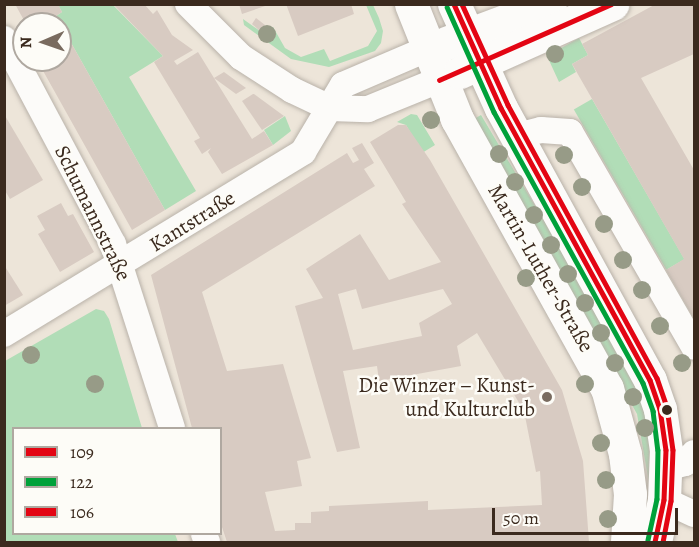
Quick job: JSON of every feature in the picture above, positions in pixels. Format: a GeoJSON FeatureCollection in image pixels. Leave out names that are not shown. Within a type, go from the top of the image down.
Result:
{"type":"FeatureCollection","features":[{"type":"Feature","properties":{"kind":"main road","name":"Martin-Luther-Straße"},"geometry":{"type":"LineString","coordinates":[[411,4],[439,80],[457,119],[607,388],[626,454],[630,494],[627,543]]}},
{"type":"Feature","properties":{"kind":"main road","name":"Martin-Luther-Straße"},"geometry":{"type":"LineString","coordinates":[[454,4],[473,50],[517,136],[650,380],[660,409],[665,484],[655,543]]}},
{"type":"Feature","properties":{"kind":"main road"},"geometry":{"type":"LineString","coordinates":[[439,80],[473,50],[550,4]]}},
{"type":"Feature","properties":{"kind":"main road"},"geometry":{"type":"LineString","coordinates":[[427,49],[473,50],[612,4]]}},
{"type":"Feature","properties":{"kind":"street"},"geometry":{"type":"LineString","coordinates":[[188,4],[241,57],[292,90],[330,108],[369,109],[439,80]]}},
{"type":"Feature","properties":{"kind":"street","name":"Schumannstraße"},"geometry":{"type":"LineString","coordinates":[[4,39],[121,264],[171,427]]}},
{"type":"Feature","properties":{"kind":"street","name":"Kantstraße"},"geometry":{"type":"LineString","coordinates":[[4,334],[303,152],[343,85],[427,49]]}},
{"type":"Feature","properties":{"kind":"street"},"geometry":{"type":"LineString","coordinates":[[517,136],[541,130],[570,132],[694,347]]}},
{"type":"Feature","properties":{"kind":"street"},"geometry":{"type":"LineString","coordinates":[[694,453],[665,484],[694,514]]}},
{"type":"Feature","properties":{"kind":"green space"},"geometry":{"type":"Polygon","coordinates":[[[58,5],[113,5],[163,56],[129,77],[196,191],[165,210],[72,44],[72,12],[62,12],[58,5]]]}},
{"type":"Feature","properties":{"kind":"green space"},"geometry":{"type":"Polygon","coordinates":[[[366,5],[373,5],[379,18],[383,31],[381,43],[375,51],[329,67],[291,59],[244,25],[243,19],[260,31],[273,27],[285,48],[301,57],[324,49],[330,61],[368,46],[377,31],[366,5]]]}},
{"type":"Feature","properties":{"kind":"green space"},"geometry":{"type":"Polygon","coordinates":[[[579,38],[588,55],[572,64],[576,72],[559,82],[547,56],[579,38]]]}},
{"type":"Feature","properties":{"kind":"green space"},"geometry":{"type":"Polygon","coordinates":[[[592,99],[684,259],[666,270],[574,110],[592,99]]]}},
{"type":"Feature","properties":{"kind":"green space"},"geometry":{"type":"Polygon","coordinates":[[[411,114],[417,115],[435,145],[422,153],[406,125],[397,122],[411,114]]]}},
{"type":"Feature","properties":{"kind":"green space"},"geometry":{"type":"Polygon","coordinates":[[[481,115],[578,278],[640,396],[649,424],[650,489],[637,414],[474,119],[481,115]]]}},
{"type":"Feature","properties":{"kind":"green space"},"geometry":{"type":"Polygon","coordinates":[[[285,116],[291,131],[273,145],[264,130],[285,116]]]}},
{"type":"Feature","properties":{"kind":"green space"},"geometry":{"type":"Polygon","coordinates":[[[96,309],[104,311],[109,319],[142,427],[12,427],[12,535],[175,535],[178,542],[5,542],[5,361],[96,309]]]}},
{"type":"Feature","properties":{"kind":"building"},"geometry":{"type":"Polygon","coordinates":[[[15,4],[58,4],[62,12],[19,12],[15,4]]]}},
{"type":"Feature","properties":{"kind":"building"},"geometry":{"type":"Polygon","coordinates":[[[113,4],[144,4],[153,14],[157,10],[172,35],[193,50],[174,61],[177,65],[198,52],[252,139],[264,131],[273,145],[222,174],[208,152],[211,148],[202,154],[194,141],[200,138],[154,62],[163,56],[113,4]]]}},
{"type":"Feature","properties":{"kind":"building"},"geometry":{"type":"Polygon","coordinates":[[[239,4],[268,4],[268,5],[242,14],[239,4]]]}},
{"type":"Feature","properties":{"kind":"building"},"geometry":{"type":"Polygon","coordinates":[[[286,4],[351,4],[354,14],[298,36],[286,4]]]}},
{"type":"Feature","properties":{"kind":"building"},"geometry":{"type":"Polygon","coordinates":[[[656,4],[694,4],[694,54],[641,78],[694,170],[694,319],[666,270],[684,259],[572,64],[588,55],[582,44],[656,4]]]}},
{"type":"Feature","properties":{"kind":"building"},"geometry":{"type":"Polygon","coordinates":[[[256,18],[265,25],[260,31],[252,24],[256,18]]]}},
{"type":"Feature","properties":{"kind":"building"},"geometry":{"type":"Polygon","coordinates":[[[72,44],[165,210],[132,230],[44,72],[72,72],[72,44]]]}},
{"type":"Feature","properties":{"kind":"building"},"geometry":{"type":"Polygon","coordinates":[[[224,72],[246,88],[236,94],[214,78],[224,72]]]}},
{"type":"Feature","properties":{"kind":"building"},"geometry":{"type":"Polygon","coordinates":[[[253,94],[284,116],[262,130],[242,101],[253,94]]]}},
{"type":"Feature","properties":{"kind":"building"},"geometry":{"type":"Polygon","coordinates":[[[4,114],[43,180],[10,199],[4,189],[4,114]]]}},
{"type":"Feature","properties":{"kind":"building"},"geometry":{"type":"Polygon","coordinates":[[[398,125],[406,125],[430,160],[562,390],[583,461],[589,542],[227,542],[222,527],[222,427],[192,427],[151,275],[347,153],[353,163],[359,160],[352,148],[362,143],[374,163],[364,169],[375,186],[202,292],[227,371],[283,364],[311,458],[297,461],[302,486],[265,492],[275,531],[295,530],[295,523],[311,523],[311,512],[329,511],[329,506],[428,501],[428,510],[542,505],[540,471],[536,472],[524,411],[477,333],[457,346],[461,366],[379,381],[377,366],[343,371],[360,448],[337,452],[295,306],[323,298],[306,269],[360,234],[389,280],[441,262],[402,204],[406,202],[370,142],[398,125]],[[356,289],[338,294],[353,350],[422,336],[419,323],[452,304],[443,289],[362,309],[356,289]]]}},
{"type":"Feature","properties":{"kind":"building"},"geometry":{"type":"Polygon","coordinates":[[[61,203],[68,216],[73,214],[94,252],[60,272],[38,234],[45,230],[37,216],[61,203]]]}},
{"type":"Feature","properties":{"kind":"building"},"geometry":{"type":"Polygon","coordinates":[[[4,265],[23,295],[4,306],[4,265]]]}},
{"type":"Feature","properties":{"kind":"transit line","name":"109"},"geometry":{"type":"LineString","coordinates":[[454,4],[501,108],[650,380],[660,409],[666,450],[664,500],[655,542]]}},
{"type":"Feature","properties":{"kind":"transit line","name":"106"},"geometry":{"type":"LineString","coordinates":[[462,4],[508,105],[657,378],[667,407],[673,450],[671,501],[663,542]]}},
{"type":"Feature","properties":{"kind":"transit line","name":"109"},"geometry":{"type":"LineString","coordinates":[[439,80],[611,4]]}},
{"type":"Feature","properties":{"kind":"transit line","name":"122"},"geometry":{"type":"LineString","coordinates":[[447,7],[494,112],[643,383],[653,411],[658,450],[657,499],[648,540]]}},
{"type":"Feature","properties":{"kind":"place","name":"Die Winzer – Kunst- und Kulturclub"},"geometry":{"type":"Point","coordinates":[547,397]}}]}
